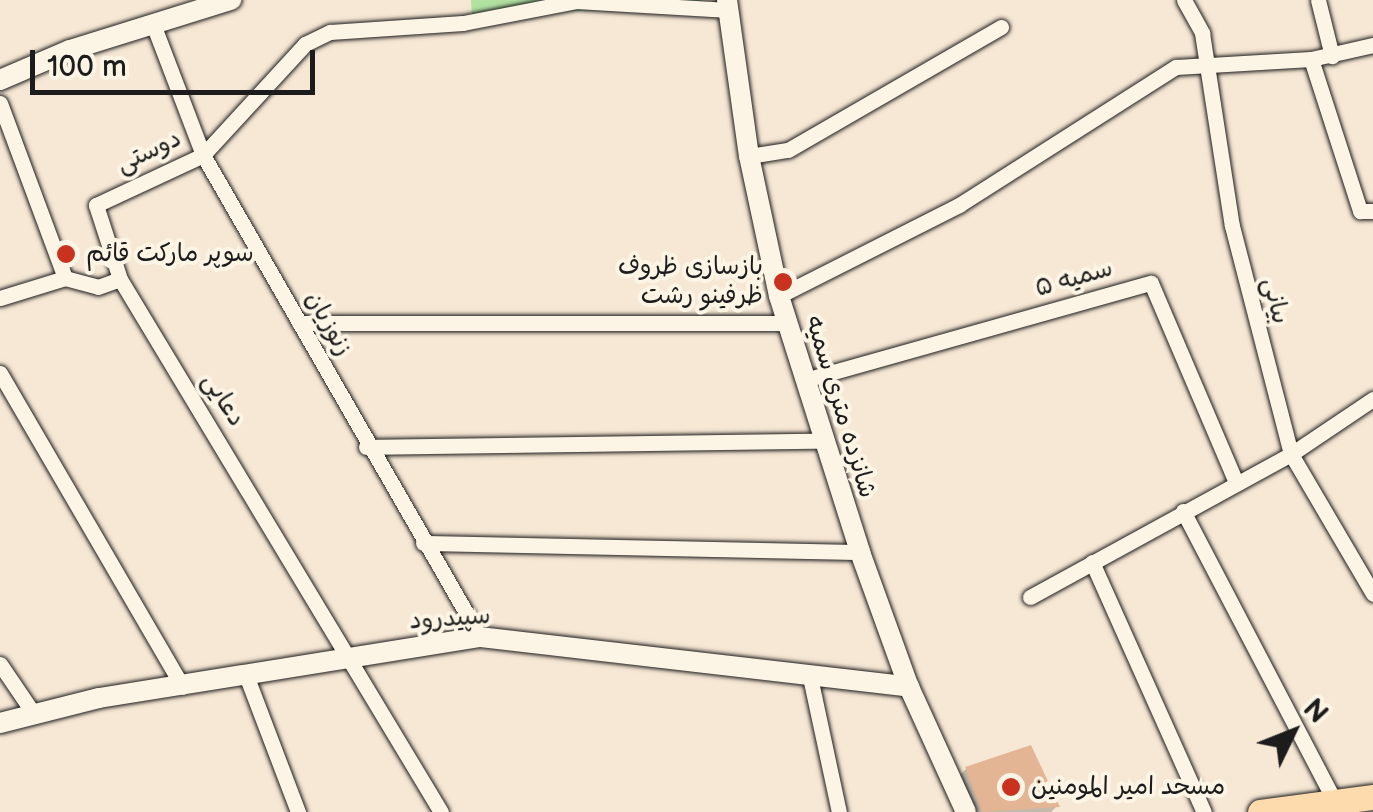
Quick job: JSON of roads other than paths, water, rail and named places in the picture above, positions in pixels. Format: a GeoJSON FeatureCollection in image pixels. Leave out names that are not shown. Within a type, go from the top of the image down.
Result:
{"type":"FeatureCollection","features":[{"type":"Feature","properties":{"kind":"main road"},"geometry":{"type":"LineString","coordinates":[[1260,812],[1373,797]]}},
{"type":"Feature","properties":{"kind":"street"},"geometry":{"type":"LineString","coordinates":[[0,80],[231,0]]}},
{"type":"Feature","properties":{"kind":"street","name":"بیانی"},"geometry":{"type":"LineString","coordinates":[[1184,0],[1202,33],[1232,226],[1291,454],[1373,594]]}},
{"type":"Feature","properties":{"kind":"street"},"geometry":{"type":"LineString","coordinates":[[1318,0],[1332,56]]}},
{"type":"Feature","properties":{"kind":"street","name":"دوستی"},"geometry":{"type":"LineString","coordinates":[[120,278],[96,205],[202,154],[305,44],[330,32],[463,23],[576,1],[728,5]]}},
{"type":"Feature","properties":{"kind":"street","name":"شانزده متری سمیه"},"geometry":{"type":"LineString","coordinates":[[728,5],[749,156],[779,296],[860,552],[908,687],[966,812]]}},
{"type":"Feature","properties":{"kind":"street","name":"زنوزیان"},"geometry":{"type":"LineString","coordinates":[[154,24],[202,154],[366,447],[480,637]]}},
{"type":"Feature","properties":{"kind":"street"},"geometry":{"type":"LineString","coordinates":[[749,156],[788,150],[1000,27]]}},
{"type":"Feature","properties":{"kind":"street"},"geometry":{"type":"LineString","coordinates":[[779,296],[959,204],[1176,66],[1206,68],[1311,59],[1373,45]]}},
{"type":"Feature","properties":{"kind":"street"},"geometry":{"type":"LineString","coordinates":[[1311,59],[1360,212],[1373,211]]}},
{"type":"Feature","properties":{"kind":"street"},"geometry":{"type":"LineString","coordinates":[[0,104],[64,278]]}},
{"type":"Feature","properties":{"kind":"street"},"geometry":{"type":"LineString","coordinates":[[0,298],[64,278],[98,286],[120,278]]}},
{"type":"Feature","properties":{"kind":"street","name":"دعایی"},"geometry":{"type":"LineString","coordinates":[[120,278],[350,654],[441,812]]}},
{"type":"Feature","properties":{"kind":"street","name":"سمیه ۵"},"geometry":{"type":"LineString","coordinates":[[804,380],[1151,284],[1235,480]]}},
{"type":"Feature","properties":{"kind":"street"},"geometry":{"type":"LineString","coordinates":[[299,322],[788,323]]}},
{"type":"Feature","properties":{"kind":"street"},"geometry":{"type":"LineString","coordinates":[[0,373],[183,687]]}},
{"type":"Feature","properties":{"kind":"street"},"geometry":{"type":"LineString","coordinates":[[1030,597],[1235,480],[1291,454],[1373,398]]}},
{"type":"Feature","properties":{"kind":"street"},"geometry":{"type":"LineString","coordinates":[[366,447],[824,441]]}},
{"type":"Feature","properties":{"kind":"street"},"geometry":{"type":"LineString","coordinates":[[1183,511],[1335,802]]}},
{"type":"Feature","properties":{"kind":"street"},"geometry":{"type":"LineString","coordinates":[[424,543],[860,552]]}},
{"type":"Feature","properties":{"kind":"street"},"geometry":{"type":"LineString","coordinates":[[1092,562],[1204,812]]}},
{"type":"Feature","properties":{"kind":"street","name":"سپیدرود"},"geometry":{"type":"LineString","coordinates":[[0,723],[350,654],[480,637],[908,687]]}},
{"type":"Feature","properties":{"kind":"street"},"geometry":{"type":"LineString","coordinates":[[0,664],[34,714]]}},
{"type":"Feature","properties":{"kind":"street"},"geometry":{"type":"LineString","coordinates":[[246,674],[298,812]]}},
{"type":"Feature","properties":{"kind":"street"},"geometry":{"type":"LineString","coordinates":[[810,677],[840,812]]}},
{"type":"Feature","properties":{"kind":"place","name":"سوپر مارکت قائم"},"geometry":{"type":"Point","coordinates":[66,254]}},
{"type":"Feature","properties":{"kind":"place","name":"بازسازی ظروف ظرفینو رشت"},"geometry":{"type":"Point","coordinates":[783,282]}},
{"type":"Feature","properties":{"kind":"place","name":"مسحد امیر المومنین"},"geometry":{"type":"Point","coordinates":[1011,787]}}]}
